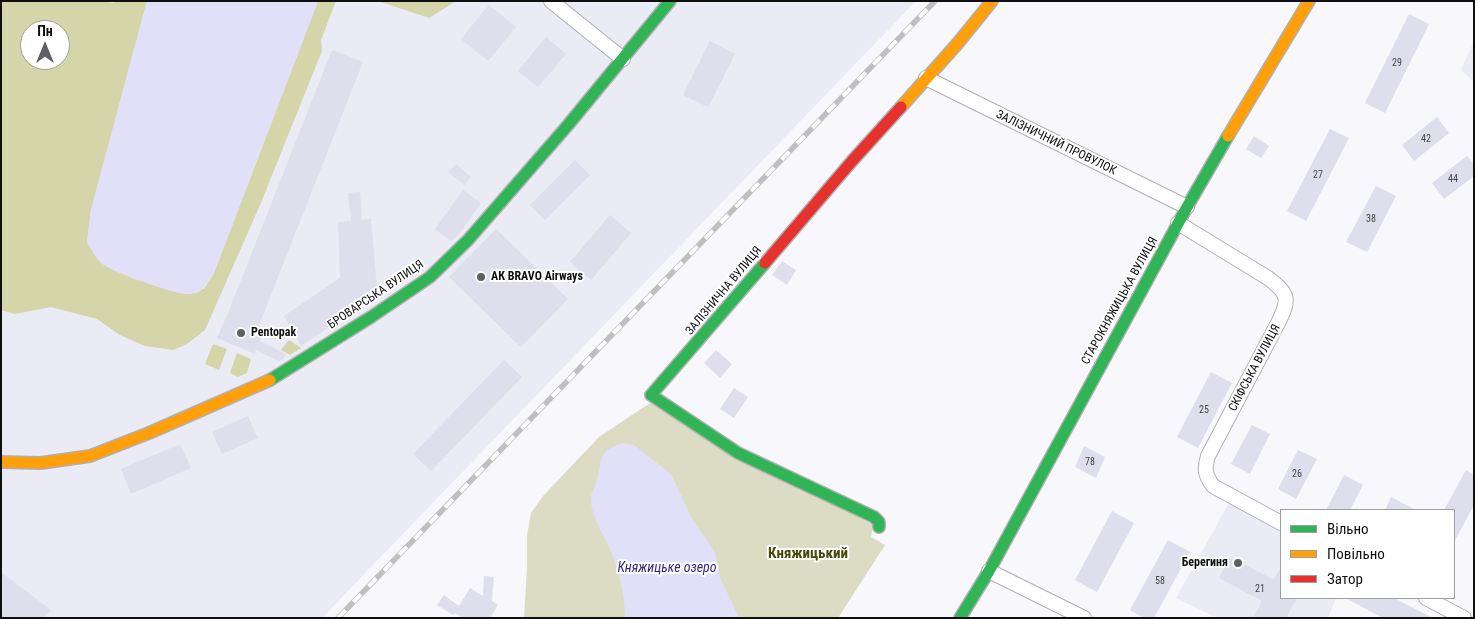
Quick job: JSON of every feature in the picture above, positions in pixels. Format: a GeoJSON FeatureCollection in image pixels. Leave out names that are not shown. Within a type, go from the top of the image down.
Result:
{"type":"FeatureCollection","features":[{"type":"Feature","properties":{"kind":"street"},"geometry":{"type":"LineString","coordinates":[[551,1],[623,59]]}},
{"type":"Feature","properties":{"kind":"street","name":"БРОВАРСЬКА ВУЛИЦЯ"},"geometry":{"type":"LineString","coordinates":[[1,462],[41,463],[90,456],[149,433],[271,378],[371,317],[430,277],[468,240],[568,125],[670,1]]}},
{"type":"Feature","properties":{"kind":"street","name":"ЗАЛІЗНИЧНА ВУЛИЦЯ"},"geometry":{"type":"LineString","coordinates":[[879,527],[879,522],[874,517],[760,464],[718,441],[651,395],[698,344],[852,161],[958,43],[992,1]]}},
{"type":"Feature","properties":{"kind":"street","name":"СТАРОКНЯЖИЦЬКА ВУЛИЦЯ"},"geometry":{"type":"LineString","coordinates":[[960,618],[989,571],[1187,207],[1309,1]]}},
{"type":"Feature","properties":{"kind":"street","name":"ЗАЛІЗНИЧНИЙ ПРОВУЛОК"},"geometry":{"type":"LineString","coordinates":[[926,78],[1187,207]]}},
{"type":"Feature","properties":{"kind":"street","name":"СКІФСЬКА ВУЛИЦЯ"},"geometry":{"type":"LineString","coordinates":[[1178,223],[1268,278],[1281,288],[1286,298],[1285,309],[1208,456],[1205,466],[1206,477],[1213,486],[1280,522]]}},
{"type":"Feature","properties":{"kind":"street"},"geometry":{"type":"LineString","coordinates":[[989,571],[1084,618]]}},
{"type":"Feature","properties":{"kind":"street"},"geometry":{"type":"LineString","coordinates":[[1428,599],[1464,618]]}},
{"type":"Feature","properties":{"kind":"shaded area"},"geometry":{"type":"Polygon","coordinates":[[[1,1],[916,1],[322,618],[1,618],[1,1]]]}},
{"type":"Feature","properties":{"kind":"shaded area"},"geometry":{"type":"Polygon","coordinates":[[[1474,41],[1474,82],[1461,70],[1474,41]]]}},
{"type":"Feature","properties":{"kind":"shaded area","name":"Берегиня"},"geometry":{"type":"Polygon","coordinates":[[[1229,503],[1280,528],[1280,599],[1336,599],[1328,618],[1217,618],[1176,598],[1229,503]]]}},
{"type":"Feature","properties":{"kind":"green space"},"geometry":{"type":"Polygon","coordinates":[[[1,1],[102,1],[114,3],[115,1],[147,1],[91,210],[87,242],[101,263],[131,277],[179,293],[204,289],[214,273],[318,1],[336,1],[321,40],[322,51],[260,205],[205,330],[187,344],[173,350],[145,346],[120,335],[97,319],[51,307],[15,314],[1,310],[1,1]]]}},
{"type":"Feature","properties":{"kind":"green space"},"geometry":{"type":"Polygon","coordinates":[[[378,1],[456,1],[429,18],[378,1]]]}},
{"type":"Feature","properties":{"kind":"green space"},"geometry":{"type":"Polygon","coordinates":[[[289,340],[301,348],[290,355],[281,350],[289,340]]]}},
{"type":"Feature","properties":{"kind":"green space"},"geometry":{"type":"Polygon","coordinates":[[[213,344],[227,349],[219,370],[205,364],[213,344]]]}},
{"type":"Feature","properties":{"kind":"green space"},"geometry":{"type":"Polygon","coordinates":[[[237,353],[251,359],[247,373],[238,377],[230,373],[237,353]]]}},
{"type":"Feature","properties":{"kind":"green space"},"geometry":{"type":"Polygon","coordinates":[[[650,403],[873,525],[871,537],[885,545],[838,618],[524,618],[527,536],[531,513],[543,496],[599,437],[650,403]]]}},
{"type":"Feature","properties":{"kind":"water"},"geometry":{"type":"Polygon","coordinates":[[[147,1],[318,1],[214,273],[203,289],[192,294],[160,288],[116,271],[100,262],[87,243],[91,210],[147,1]]]}},
{"type":"Feature","properties":{"kind":"water","name":"Княжицьке озеро"},"geometry":{"type":"Polygon","coordinates":[[[623,443],[634,445],[671,474],[692,519],[715,552],[720,577],[739,618],[625,618],[623,592],[619,575],[591,504],[591,497],[604,454],[614,446],[623,443]]]}},
{"type":"Feature","properties":{"kind":"building"},"geometry":{"type":"Polygon","coordinates":[[[489,5],[516,27],[488,61],[461,39],[489,5]]]}},
{"type":"Feature","properties":{"kind":"building"},"geometry":{"type":"Polygon","coordinates":[[[1409,14],[1429,24],[1385,113],[1365,103],[1409,14]]]}},
{"type":"Feature","properties":{"kind":"building"},"geometry":{"type":"Polygon","coordinates":[[[546,37],[566,54],[538,87],[518,71],[546,37]]]}},
{"type":"Feature","properties":{"kind":"building"},"geometry":{"type":"Polygon","coordinates":[[[710,41],[735,54],[708,107],[683,95],[710,41]]]}},
{"type":"Feature","properties":{"kind":"building"},"geometry":{"type":"Polygon","coordinates":[[[332,50],[363,62],[255,335],[265,329],[260,341],[286,354],[279,361],[256,350],[255,354],[217,338],[332,50]]]}},
{"type":"Feature","properties":{"kind":"building"},"geometry":{"type":"Polygon","coordinates":[[[1437,117],[1449,133],[1414,161],[1402,145],[1437,117]]]}},
{"type":"Feature","properties":{"kind":"building"},"geometry":{"type":"Polygon","coordinates":[[[1330,129],[1349,138],[1306,221],[1287,211],[1330,129]]]}},
{"type":"Feature","properties":{"kind":"building"},"geometry":{"type":"Polygon","coordinates":[[[1254,136],[1269,146],[1261,158],[1246,149],[1254,136]]]}},
{"type":"Feature","properties":{"kind":"building"},"geometry":{"type":"Polygon","coordinates":[[[1467,156],[1474,164],[1474,176],[1444,199],[1432,183],[1467,156]]]}},
{"type":"Feature","properties":{"kind":"building"},"geometry":{"type":"Polygon","coordinates":[[[575,160],[590,175],[545,220],[530,205],[575,160]]]}},
{"type":"Feature","properties":{"kind":"building"},"geometry":{"type":"Polygon","coordinates":[[[456,164],[471,177],[464,185],[448,172],[456,164]]]}},
{"type":"Feature","properties":{"kind":"building"},"geometry":{"type":"Polygon","coordinates":[[[1376,186],[1396,196],[1367,252],[1346,242],[1376,186]]]}},
{"type":"Feature","properties":{"kind":"building"},"geometry":{"type":"Polygon","coordinates":[[[463,190],[481,203],[459,234],[451,241],[435,229],[463,190]]]}},
{"type":"Feature","properties":{"kind":"building"},"geometry":{"type":"Polygon","coordinates":[[[360,192],[362,220],[371,219],[377,289],[359,307],[301,346],[284,316],[340,278],[338,222],[351,221],[348,193],[360,192]]]}},
{"type":"Feature","properties":{"kind":"building"},"geometry":{"type":"Polygon","coordinates":[[[610,215],[631,233],[591,280],[570,262],[610,215]]]}},
{"type":"Feature","properties":{"kind":"building"},"geometry":{"type":"Polygon","coordinates":[[[496,229],[568,299],[521,347],[449,277],[496,229]]]}},
{"type":"Feature","properties":{"kind":"building"},"geometry":{"type":"Polygon","coordinates":[[[782,261],[796,270],[787,285],[772,275],[782,261]]]}},
{"type":"Feature","properties":{"kind":"building"},"geometry":{"type":"Polygon","coordinates":[[[716,350],[732,364],[720,378],[704,363],[716,350]]]}},
{"type":"Feature","properties":{"kind":"building"},"geometry":{"type":"Polygon","coordinates":[[[504,360],[522,377],[431,471],[413,454],[504,360]]]}},
{"type":"Feature","properties":{"kind":"building"},"geometry":{"type":"Polygon","coordinates":[[[1211,372],[1232,383],[1198,448],[1177,437],[1211,372]]]}},
{"type":"Feature","properties":{"kind":"building"},"geometry":{"type":"Polygon","coordinates":[[[734,388],[748,397],[734,418],[720,409],[734,388]]]}},
{"type":"Feature","properties":{"kind":"building"},"geometry":{"type":"Polygon","coordinates":[[[248,416],[258,438],[222,454],[212,432],[248,416]]]}},
{"type":"Feature","properties":{"kind":"building"},"geometry":{"type":"Polygon","coordinates":[[[1252,425],[1270,434],[1250,474],[1231,464],[1252,425]]]}},
{"type":"Feature","properties":{"kind":"building"},"geometry":{"type":"Polygon","coordinates":[[[180,444],[191,468],[131,494],[121,469],[180,444]]]}},
{"type":"Feature","properties":{"kind":"building"},"geometry":{"type":"Polygon","coordinates":[[[1084,446],[1105,457],[1096,478],[1075,467],[1084,446]]]}},
{"type":"Feature","properties":{"kind":"building"},"geometry":{"type":"Polygon","coordinates":[[[1298,450],[1317,459],[1296,499],[1278,489],[1298,450]]]}},
{"type":"Feature","properties":{"kind":"building"},"geometry":{"type":"Polygon","coordinates":[[[1466,470],[1474,475],[1474,505],[1455,540],[1455,509],[1445,509],[1466,470]]]}},
{"type":"Feature","properties":{"kind":"building"},"geometry":{"type":"Polygon","coordinates":[[[1344,475],[1363,485],[1351,509],[1327,509],[1344,475]]]}},
{"type":"Feature","properties":{"kind":"building"},"geometry":{"type":"Polygon","coordinates":[[[1391,497],[1414,509],[1385,509],[1391,497]]]}},
{"type":"Feature","properties":{"kind":"building"},"geometry":{"type":"Polygon","coordinates":[[[1112,511],[1134,523],[1097,592],[1075,580],[1112,511]]]}},
{"type":"Feature","properties":{"kind":"building"},"geometry":{"type":"Polygon","coordinates":[[[1168,540],[1190,552],[1154,618],[1144,618],[1130,610],[1168,540]]]}},
{"type":"Feature","properties":{"kind":"building"},"geometry":{"type":"Polygon","coordinates":[[[1230,557],[1274,580],[1280,568],[1280,599],[1296,599],[1286,618],[1253,618],[1262,601],[1219,578],[1230,557]]]}},
{"type":"Feature","properties":{"kind":"building"},"geometry":{"type":"Polygon","coordinates":[[[1,572],[51,610],[44,618],[1,618],[1,572]]]}},
{"type":"Feature","properties":{"kind":"building"},"geometry":{"type":"Polygon","coordinates":[[[484,576],[494,577],[492,601],[498,605],[490,618],[463,618],[455,613],[453,615],[437,605],[444,595],[459,606],[470,588],[483,596],[484,576]]]}},
{"type":"Feature","properties":{"kind":"building"},"geometry":{"type":"Polygon","coordinates":[[[1347,599],[1396,599],[1433,618],[1383,618],[1347,599]]]}},
{"type":"Feature","properties":{"kind":"railway"},"geometry":{"type":"LineString","coordinates":[[338,618],[935,1]]}},
{"type":"Feature","properties":{"kind":"traffic: fast"},"geometry":{"type":"LineString","coordinates":[[270,380],[371,317],[430,277],[468,240],[568,125],[670,1]]}},
{"type":"Feature","properties":{"kind":"traffic: fast"},"geometry":{"type":"LineString","coordinates":[[960,618],[989,571],[1187,207],[1228,136]]}},
{"type":"Feature","properties":{"kind":"traffic: fast"},"geometry":{"type":"LineString","coordinates":[[765,263],[651,395],[738,453],[874,517],[879,522],[879,527]]}},
{"type":"Feature","properties":{"kind":"traffic: slow"},"geometry":{"type":"LineString","coordinates":[[901,107],[958,43],[992,1]]}},
{"type":"Feature","properties":{"kind":"traffic: slow"},"geometry":{"type":"LineString","coordinates":[[1228,136],[1309,1]]}},
{"type":"Feature","properties":{"kind":"traffic: slow"},"geometry":{"type":"LineString","coordinates":[[1,462],[41,463],[90,456],[149,433],[270,380]]}},
{"type":"Feature","properties":{"kind":"traffic: jam"},"geometry":{"type":"LineString","coordinates":[[765,263],[901,107]]}},
{"type":"Feature","properties":{"kind":"place","name":"АК BRAVO Airways"},"geometry":{"type":"Point","coordinates":[481,277]}},
{"type":"Feature","properties":{"kind":"place","name":"Pentopak"},"geometry":{"type":"Point","coordinates":[241,333]}},
{"type":"Feature","properties":{"kind":"place","name":"Берегиня"},"geometry":{"type":"Point","coordinates":[1238,563]}},
{"type":"Feature","properties":{"kind":"district","name":"Княжицький"},"geometry":{"type":"Point","coordinates":[808,554]}}]}
